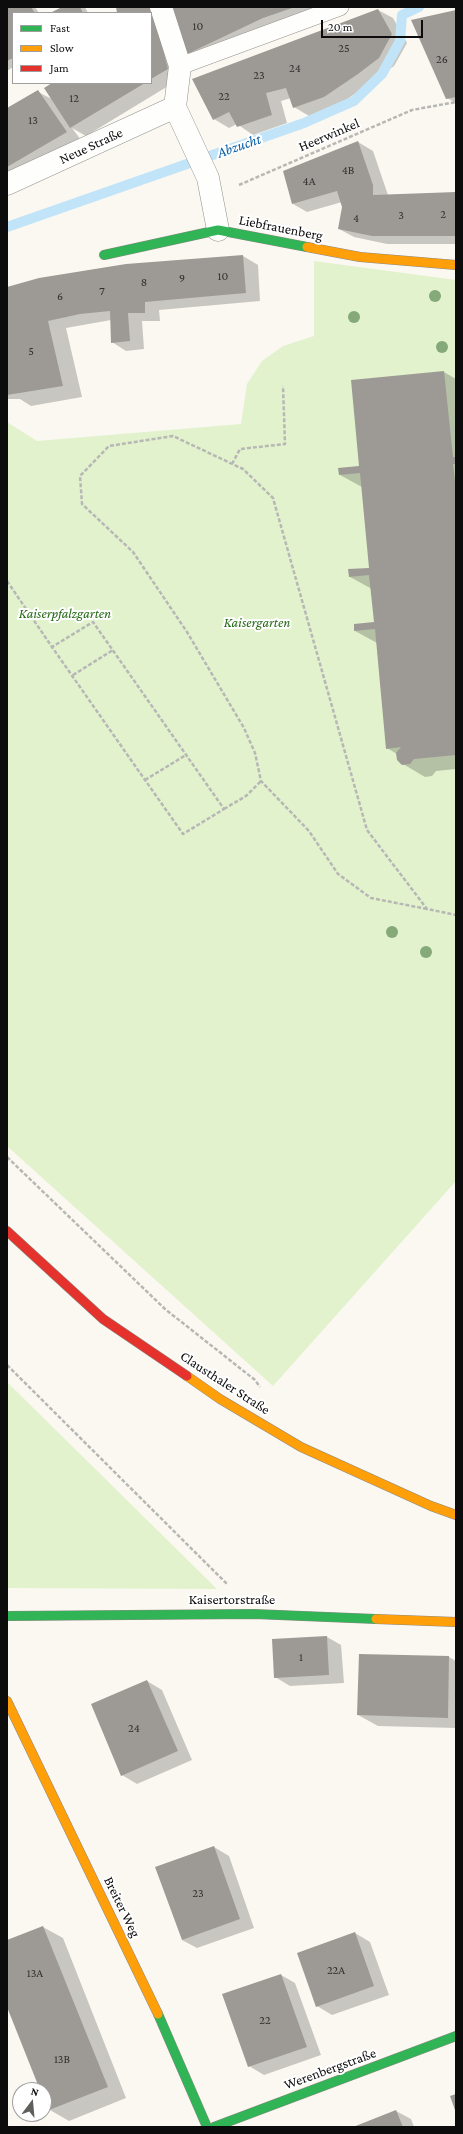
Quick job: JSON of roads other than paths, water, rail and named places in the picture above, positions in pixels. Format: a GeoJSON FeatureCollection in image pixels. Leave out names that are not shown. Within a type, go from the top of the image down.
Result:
{"type":"FeatureCollection","features":[{"type":"Feature","properties":{"kind":"street"},"geometry":{"type":"LineString","coordinates":[[161,7],[180,66],[175,107],[192,140],[210,187],[218,230]]}},
{"type":"Feature","properties":{"kind":"street","name":"Neue Straße"},"geometry":{"type":"LineString","coordinates":[[7,184],[175,107]]}},
{"type":"Feature","properties":{"kind":"street","name":"Liebfrauenberg"},"geometry":{"type":"LineString","coordinates":[[104,255],[218,230],[360,257],[456,265]]}},
{"type":"Feature","properties":{"kind":"street","name":"Clausthaler Straße"},"geometry":{"type":"LineString","coordinates":[[7,1231],[103,1318],[220,1399],[301,1447],[431,1506],[456,1515]]}},
{"type":"Feature","properties":{"kind":"street","name":"Kaisertorstraße"},"geometry":{"type":"LineString","coordinates":[[7,1616],[254,1614],[456,1622]]}},
{"type":"Feature","properties":{"kind":"street","name":"Breiter Weg"},"geometry":{"type":"LineString","coordinates":[[7,1701],[175,2050],[206,2127]]}},
{"type":"Feature","properties":{"kind":"street","name":"Werenbergstraße"},"geometry":{"type":"LineString","coordinates":[[214,2127],[456,2036]]}},
{"type":"Feature","properties":{"kind":"lane"},"geometry":{"type":"LineString","coordinates":[[180,66],[340,7]]}},
{"type":"Feature","properties":{"kind":"waterway","name":"Abzucht"},"geometry":{"type":"LineString","coordinates":[[7,227],[304,123],[354,101],[382,74],[400,41],[402,15],[419,7]]}},
{"type":"Feature","properties":{"kind":"park label","name":"Kaiserpfalzgarten"},"geometry":{"type":"Point","coordinates":[65,614]}},
{"type":"Feature","properties":{"kind":"park label","name":"Kaisergarten"},"geometry":{"type":"Point","coordinates":[257,623]}}]}
